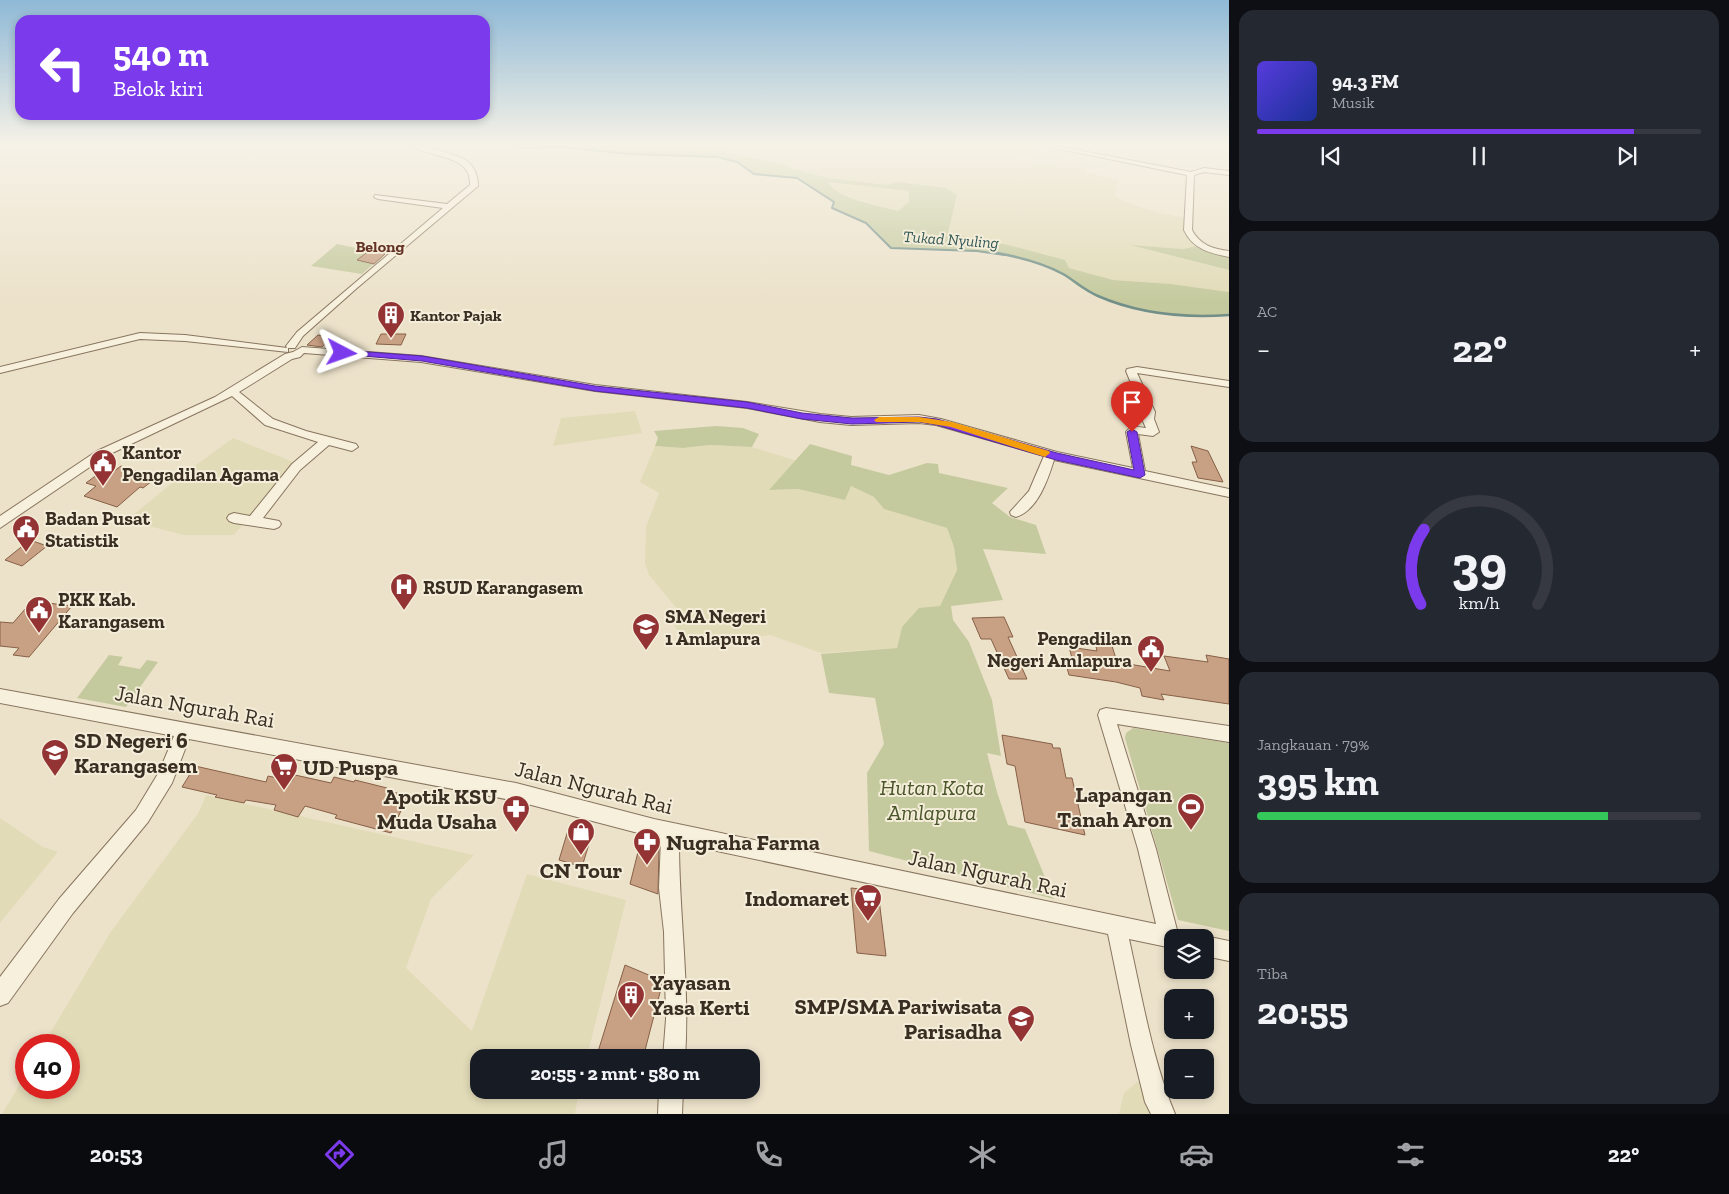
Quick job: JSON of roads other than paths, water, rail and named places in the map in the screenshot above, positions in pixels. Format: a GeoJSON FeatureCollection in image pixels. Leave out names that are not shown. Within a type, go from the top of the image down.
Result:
{"type":"FeatureCollection","features":[{"type":"Feature","properties":{"kind":"street"},"geometry":{"type":"LineString","coordinates":[[378,197],[450,207]]}},
{"type":"Feature","properties":{"kind":"street"},"geometry":{"type":"LineString","coordinates":[[0,523],[54,484],[101,454],[156,427],[196,411],[232,391],[293,349],[300,334],[354,286],[461,197]]}},
{"type":"Feature","properties":{"kind":"street"},"geometry":{"type":"LineString","coordinates":[[1190,197],[1188,230],[1191,238],[1207,249],[1229,254]]}},
{"type":"Feature","properties":{"kind":"street"},"geometry":{"type":"LineString","coordinates":[[0,370],[140,336],[186,338],[422,359],[595,388],[747,405],[802,416],[852,421],[919,420],[937,422],[1050,455],[1229,493]]}},
{"type":"Feature","properties":{"kind":"street"},"geometry":{"type":"LineString","coordinates":[[1140,475],[1132,432],[1134,430],[1153,432],[1148,418],[1149,412],[1131,371],[1137,370],[1229,384]]}},
{"type":"Feature","properties":{"kind":"street"},"geometry":{"type":"LineString","coordinates":[[232,391],[269,422],[326,441],[352,447]]}},
{"type":"Feature","properties":{"kind":"street"},"geometry":{"type":"LineString","coordinates":[[254,520],[296,468],[326,441]]}},
{"type":"Feature","properties":{"kind":"street"},"geometry":{"type":"LineString","coordinates":[[1016,512],[1028,504],[1038,489],[1050,455]]}},
{"type":"Feature","properties":{"kind":"street"},"geometry":{"type":"LineString","coordinates":[[234,518],[274,524]]}},
{"type":"Feature","properties":{"kind":"street","name":"Jalan Ngurah Rai"},"geometry":{"type":"LineString","coordinates":[[0,696],[516,792],[670,832],[1164,936]]}},
{"type":"Feature","properties":{"kind":"street"},"geometry":{"type":"LineString","coordinates":[[1169,929],[1148,849],[1106,715],[1229,734]]}},
{"type":"Feature","properties":{"kind":"street"},"geometry":{"type":"LineString","coordinates":[[0,995],[66,906],[142,816],[166,776],[185,729]]}},
{"type":"Feature","properties":{"kind":"street"},"geometry":{"type":"LineString","coordinates":[[670,832],[669,888],[674,932],[677,1019],[675,1049]]}},
{"type":"Feature","properties":{"kind":"street"},"geometry":{"type":"LineString","coordinates":[[1116,925],[1142,1045],[1157,1102],[1163,1114]]}},
{"type":"Feature","properties":{"kind":"street"},"geometry":{"type":"LineString","coordinates":[[1214,948],[1229,951]]}},
{"type":"Feature","properties":{"kind":"street"},"geometry":{"type":"LineString","coordinates":[[670,1114],[671,1099]]}},
{"type":"Feature","properties":{"kind":"waterway","name":"Tukad Nyuling"},"geometry":{"type":"LineString","coordinates":[[826,197],[834,202],[832,208],[866,223],[891,248],[977,251],[1005,255]]}},
{"type":"Feature","properties":{"kind":"waterway","name":"Tukad Nyuling"},"geometry":{"type":"LineString","coordinates":[[997,253],[1047,267],[1063,274],[1093,294],[1130,307],[1179,315],[1229,315]]}},
{"type":"Feature","properties":{"kind":"place","name":"Kantor Pajak"},"geometry":{"type":"Point","coordinates":[391,339]}},
{"type":"Feature","properties":{"kind":"place","name":"Kantor Pengadilan Agama"},"geometry":{"type":"Point","coordinates":[103,487]}},
{"type":"Feature","properties":{"kind":"place","name":"Badan Pusat Statistik"},"geometry":{"type":"Point","coordinates":[26,553]}},
{"type":"Feature","properties":{"kind":"place","name":"RSUD Karangasem"},"geometry":{"type":"Point","coordinates":[404,611]}},
{"type":"Feature","properties":{"kind":"place","name":"PKK Kab. Karangasem"},"geometry":{"type":"Point","coordinates":[39,634]}},
{"type":"Feature","properties":{"kind":"place","name":"SMA Negeri 1 Amlapura"},"geometry":{"type":"Point","coordinates":[646,651]}},
{"type":"Feature","properties":{"kind":"place","name":"Pengadilan Negeri Amlapura"},"geometry":{"type":"Point","coordinates":[1151,673]}},
{"type":"Feature","properties":{"kind":"place","name":"SD Negeri 6 Karangasem"},"geometry":{"type":"Point","coordinates":[55,777]}},
{"type":"Feature","properties":{"kind":"place","name":"UD Puspa"},"geometry":{"type":"Point","coordinates":[284,791]}},
{"type":"Feature","properties":{"kind":"place","name":"Lapangan Tanah Aron"},"geometry":{"type":"Point","coordinates":[1191,831]}},
{"type":"Feature","properties":{"kind":"place","name":"Apotik KSU Muda Usaha"},"geometry":{"type":"Point","coordinates":[516,833]}},
{"type":"Feature","properties":{"kind":"place","name":"CN Tour"},"geometry":{"type":"Point","coordinates":[581,856]}},
{"type":"Feature","properties":{"kind":"place","name":"Nugraha Farma"},"geometry":{"type":"Point","coordinates":[647,866]}},
{"type":"Feature","properties":{"kind":"place","name":"Indomaret"},"geometry":{"type":"Point","coordinates":[868,922]}},
{"type":"Feature","properties":{"kind":"place","name":"Yayasan Yasa Kerti"},"geometry":{"type":"Point","coordinates":[631,1019]}},
{"type":"Feature","properties":{"kind":"place","name":"SMP/SMA Pariwisata Parisadha"},"geometry":{"type":"Point","coordinates":[1021,1043]}},
{"type":"Feature","properties":{"kind":"district","name":"Belong"},"geometry":{"type":"Point","coordinates":[380,246]}},
{"type":"Feature","properties":{"kind":"park label","name":"Hutan Kota Amlapura"},"geometry":{"type":"Point","coordinates":[932,800]}}]}
